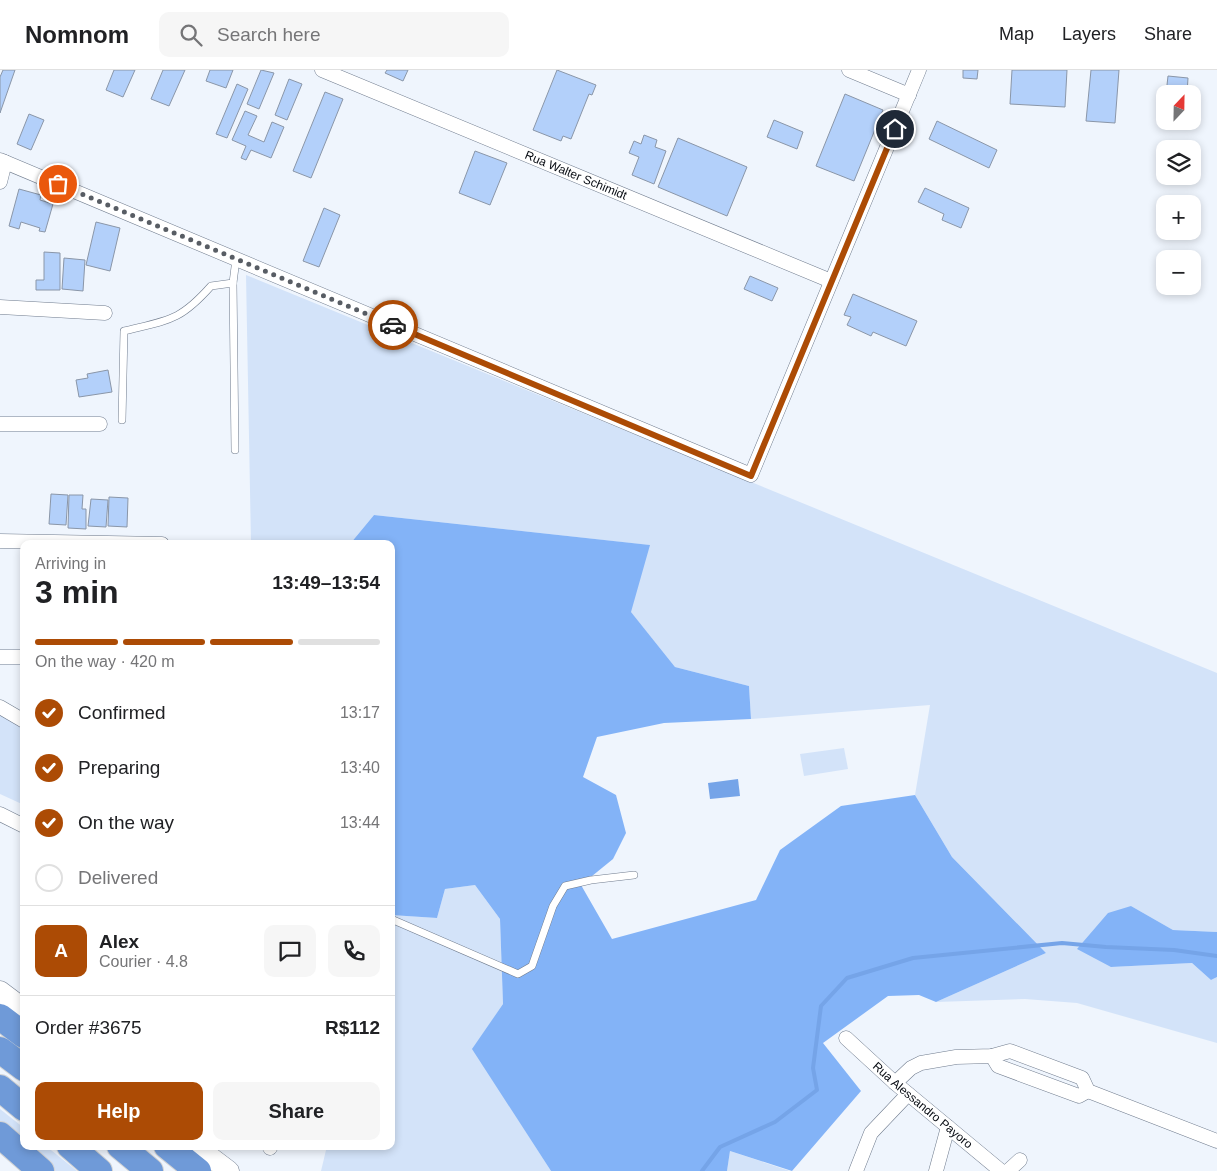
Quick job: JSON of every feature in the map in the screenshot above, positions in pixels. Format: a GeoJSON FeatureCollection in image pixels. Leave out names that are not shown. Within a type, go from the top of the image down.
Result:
{"type":"FeatureCollection","features":[{"type":"Feature","properties":{"kind":"highway"},"geometry":{"type":"LineString","coordinates":[[0,1017],[20,1032]]}},
{"type":"Feature","properties":{"kind":"highway"},"geometry":{"type":"LineString","coordinates":[[0,1050],[20,1065]]}},
{"type":"Feature","properties":{"kind":"highway"},"geometry":{"type":"LineString","coordinates":[[0,1088],[20,1105]]}},
{"type":"Feature","properties":{"kind":"highway"},"geometry":{"type":"LineString","coordinates":[[0,1135],[41,1171]]}},
{"type":"Feature","properties":{"kind":"highway"},"geometry":{"type":"LineString","coordinates":[[75,1150],[99,1171]]}},
{"type":"Feature","properties":{"kind":"highway"},"geometry":{"type":"LineString","coordinates":[[125,1150],[150,1171]]}},
{"type":"Feature","properties":{"kind":"highway"},"geometry":{"type":"LineString","coordinates":[[184,1150],[200,1154]]}},
{"type":"Feature","properties":{"kind":"street","name":"Rua Walter Schimidt"},"geometry":{"type":"LineString","coordinates":[[322,70],[831,281]]}},
{"type":"Feature","properties":{"kind":"street"},"geometry":{"type":"LineString","coordinates":[[849,70],[909,95]]}},
{"type":"Feature","properties":{"kind":"street"},"geometry":{"type":"LineString","coordinates":[[0,182],[2,161],[751,476],[919,70]]}},
{"type":"Feature","properties":{"kind":"street"},"geometry":{"type":"LineString","coordinates":[[0,307],[105,313]]}},
{"type":"Feature","properties":{"kind":"street"},"geometry":{"type":"LineString","coordinates":[[0,424],[100,424]]}},
{"type":"Feature","properties":{"kind":"street"},"geometry":{"type":"LineString","coordinates":[[0,540],[20,540]]}},
{"type":"Feature","properties":{"kind":"street"},"geometry":{"type":"LineString","coordinates":[[0,657],[20,658]]}},
{"type":"Feature","properties":{"kind":"street"},"geometry":{"type":"LineString","coordinates":[[0,707],[20,719]]}},
{"type":"Feature","properties":{"kind":"street"},"geometry":{"type":"LineString","coordinates":[[0,814],[20,824]]}},
{"type":"Feature","properties":{"kind":"street"},"geometry":{"type":"LineString","coordinates":[[0,991],[20,1006]]}},
{"type":"Feature","properties":{"kind":"street","name":"Rua Alessandro Payoro"},"geometry":{"type":"LineString","coordinates":[[846,1038],[895,1083],[1001,1171]]}},
{"type":"Feature","properties":{"kind":"street"},"geometry":{"type":"LineString","coordinates":[[895,1083],[911,1068],[921,1064],[956,1057],[992,1056],[998,1066],[1079,1096],[1088,1090],[1217,1141]]}},
{"type":"Feature","properties":{"kind":"street"},"geometry":{"type":"LineString","coordinates":[[856,1171],[871,1133],[908,1094]]}},
{"type":"Feature","properties":{"kind":"street"},"geometry":{"type":"LineString","coordinates":[[936,1171],[948,1127]]}},
{"type":"Feature","properties":{"kind":"street"},"geometry":{"type":"LineString","coordinates":[[200,1154],[229,1171]]}},
{"type":"Feature","properties":{"kind":"street"},"geometry":{"type":"LineString","coordinates":[[1008,1171],[1020,1160]]}},
{"type":"Feature","properties":{"kind":"lane"},"geometry":{"type":"LineString","coordinates":[[235,450],[232,283],[236,259]]}},
{"type":"Feature","properties":{"kind":"lane"},"geometry":{"type":"LineString","coordinates":[[122,420],[124,331],[172,320],[194,305],[212,286],[232,283]]}},
{"type":"Feature","properties":{"kind":"lane"},"geometry":{"type":"LineString","coordinates":[[395,921],[518,974],[532,966],[553,906],[565,886],[591,880],[634,875]]}},
{"type":"Feature","properties":{"kind":"shaded area"},"geometry":{"type":"Polygon","coordinates":[[[246,275],[1217,673],[1217,932],[1173,930],[1131,906],[1111,967],[1192,963],[1211,980],[1217,977],[1217,1043],[1077,1003],[1025,999],[936,1002],[1046,953],[952,857],[915,795],[930,705],[751,719],[749,686],[675,667],[630,611],[649,545],[374,515],[353,540],[251,540],[246,275]]]}},
{"type":"Feature","properties":{"kind":"shaded area"},"geometry":{"type":"Polygon","coordinates":[[[374,515],[650,545],[631,612],[675,667],[749,686],[751,719],[664,723],[597,737],[583,777],[616,795],[626,833],[613,859],[581,885],[612,939],[756,900],[780,850],[841,806],[915,795],[952,857],[1046,953],[936,1002],[919,995],[888,996],[823,1043],[861,1091],[792,1171],[730,1151],[727,1171],[551,1171],[472,1049],[503,1004],[500,919],[475,885],[445,889],[437,918],[395,915],[395,540],[353,540],[374,515]]]}},
{"type":"Feature","properties":{"kind":"shaded area"},"geometry":{"type":"Polygon","coordinates":[[[0,715],[20,726],[20,803],[0,794],[0,715]]]}},
{"type":"Feature","properties":{"kind":"shaded area"},"geometry":{"type":"Polygon","coordinates":[[[844,748],[848,769],[804,776],[800,754],[844,748]]]}},
{"type":"Feature","properties":{"kind":"shaded area"},"geometry":{"type":"Polygon","coordinates":[[[738,779],[740,796],[710,799],[708,783],[738,779]]]}},
{"type":"Feature","properties":{"kind":"shaded area"},"geometry":{"type":"Polygon","coordinates":[[[475,885],[500,919],[503,1004],[473,1049],[551,1171],[321,1171],[326,1150],[395,1150],[395,915],[437,918],[445,889],[475,885]]]}},
{"type":"Feature","properties":{"kind":"shaded area"},"geometry":{"type":"Polygon","coordinates":[[[1131,906],[1173,930],[1217,932],[1217,977],[1211,980],[1192,963],[1111,967],[1077,949],[1108,913],[1131,906]]]}},
{"type":"Feature","properties":{"kind":"shaded area"},"geometry":{"type":"Polygon","coordinates":[[[0,1109],[20,1125],[20,1142],[0,1124],[0,1109]]]}},
{"type":"Feature","properties":{"kind":"shaded area"},"geometry":{"type":"Polygon","coordinates":[[[29,1150],[51,1150],[77,1171],[53,1171],[29,1150]]]}},
{"type":"Feature","properties":{"kind":"shaded area"},"geometry":{"type":"Polygon","coordinates":[[[730,1151],[790,1171],[727,1171],[730,1151]]]}},
{"type":"Feature","properties":{"kind":"building"},"geometry":{"type":"Polygon","coordinates":[[[3,70],[15,70],[0,113],[0,77],[3,70]]]}},
{"type":"Feature","properties":{"kind":"building"},"geometry":{"type":"Polygon","coordinates":[[[114,70],[135,70],[123,97],[106,90],[114,70]]]}},
{"type":"Feature","properties":{"kind":"building"},"geometry":{"type":"Polygon","coordinates":[[[163,70],[185,70],[169,106],[151,99],[163,70]]]}},
{"type":"Feature","properties":{"kind":"building"},"geometry":{"type":"Polygon","coordinates":[[[210,70],[233,70],[226,88],[206,81],[210,70]]]}},
{"type":"Feature","properties":{"kind":"building"},"geometry":{"type":"Polygon","coordinates":[[[261,70],[274,73],[259,109],[247,104],[261,70]]]}},
{"type":"Feature","properties":{"kind":"building"},"geometry":{"type":"Polygon","coordinates":[[[387,70],[408,70],[403,81],[385,73],[387,70]]]}},
{"type":"Feature","properties":{"kind":"building"},"geometry":{"type":"Polygon","coordinates":[[[557,70],[596,85],[592,95],[589,94],[571,139],[563,136],[561,141],[533,130],[557,70]]]}},
{"type":"Feature","properties":{"kind":"building"},"geometry":{"type":"Polygon","coordinates":[[[963,70],[978,70],[977,79],[963,78],[963,70]]]}},
{"type":"Feature","properties":{"kind":"building"},"geometry":{"type":"Polygon","coordinates":[[[1012,70],[1067,70],[1065,107],[1010,104],[1012,70]]]}},
{"type":"Feature","properties":{"kind":"building"},"geometry":{"type":"Polygon","coordinates":[[[1091,70],[1119,70],[1115,123],[1086,121],[1091,70]]]}},
{"type":"Feature","properties":{"kind":"building"},"geometry":{"type":"Polygon","coordinates":[[[1168,76],[1188,78],[1188,85],[1167,85],[1168,76]]]}},
{"type":"Feature","properties":{"kind":"building"},"geometry":{"type":"Polygon","coordinates":[[[289,79],[302,84],[287,120],[275,115],[289,79]]]}},
{"type":"Feature","properties":{"kind":"building"},"geometry":{"type":"Polygon","coordinates":[[[237,84],[248,89],[227,138],[216,134],[237,84]]]}},
{"type":"Feature","properties":{"kind":"building"},"geometry":{"type":"Polygon","coordinates":[[[325,92],[343,99],[311,178],[293,171],[325,92]]]}},
{"type":"Feature","properties":{"kind":"building"},"geometry":{"type":"Polygon","coordinates":[[[845,94],[883,110],[854,181],[816,166],[845,94]]]}},
{"type":"Feature","properties":{"kind":"building"},"geometry":{"type":"Polygon","coordinates":[[[245,111],[257,116],[248,135],[264,142],[272,122],[284,127],[271,158],[251,150],[246,160],[241,158],[246,146],[232,140],[245,111]]]}},
{"type":"Feature","properties":{"kind":"building"},"geometry":{"type":"Polygon","coordinates":[[[29,114],[44,120],[31,150],[17,144],[29,114]]]}},
{"type":"Feature","properties":{"kind":"building"},"geometry":{"type":"Polygon","coordinates":[[[774,120],[803,132],[797,149],[767,137],[774,120]]]}},
{"type":"Feature","properties":{"kind":"building"},"geometry":{"type":"Polygon","coordinates":[[[937,121],[997,150],[989,168],[929,139],[937,121]]]}},
{"type":"Feature","properties":{"kind":"building"},"geometry":{"type":"Polygon","coordinates":[[[644,135],[657,140],[655,147],[666,151],[654,184],[632,175],[639,157],[629,153],[634,141],[641,144],[644,135]]]}},
{"type":"Feature","properties":{"kind":"building"},"geometry":{"type":"Polygon","coordinates":[[[678,138],[747,167],[727,216],[658,187],[678,138]]]}},
{"type":"Feature","properties":{"kind":"building"},"geometry":{"type":"Polygon","coordinates":[[[475,151],[507,163],[490,205],[459,193],[475,151]]]}},
{"type":"Feature","properties":{"kind":"building"},"geometry":{"type":"Polygon","coordinates":[[[925,188],[969,208],[961,228],[942,220],[944,214],[918,202],[925,188]]]}},
{"type":"Feature","properties":{"kind":"building"},"geometry":{"type":"Polygon","coordinates":[[[19,189],[41,195],[40,200],[53,204],[45,232],[39,231],[40,228],[21,222],[19,229],[9,226],[19,189]]]}},
{"type":"Feature","properties":{"kind":"building"},"geometry":{"type":"Polygon","coordinates":[[[324,208],[340,215],[319,267],[303,261],[324,208]]]}},
{"type":"Feature","properties":{"kind":"building"},"geometry":{"type":"Polygon","coordinates":[[[96,222],[120,228],[110,271],[86,265],[96,222]]]}},
{"type":"Feature","properties":{"kind":"building"},"geometry":{"type":"Polygon","coordinates":[[[44,252],[60,253],[60,290],[36,290],[36,280],[44,280],[44,252]]]}},
{"type":"Feature","properties":{"kind":"building"},"geometry":{"type":"Polygon","coordinates":[[[64,258],[85,260],[83,291],[62,289],[64,258]]]}},
{"type":"Feature","properties":{"kind":"building"},"geometry":{"type":"Polygon","coordinates":[[[750,276],[778,288],[772,301],[744,289],[750,276]]]}},
{"type":"Feature","properties":{"kind":"building"},"geometry":{"type":"Polygon","coordinates":[[[853,294],[917,321],[906,346],[873,332],[871,336],[847,325],[851,317],[844,315],[853,294]]]}},
{"type":"Feature","properties":{"kind":"building"},"geometry":{"type":"Polygon","coordinates":[[[108,370],[112,392],[79,397],[76,380],[88,378],[87,374],[108,370]]]}},
{"type":"Feature","properties":{"kind":"building"},"geometry":{"type":"Polygon","coordinates":[[[51,494],[68,495],[66,525],[49,524],[51,494]]]}},
{"type":"Feature","properties":{"kind":"building"},"geometry":{"type":"Polygon","coordinates":[[[69,495],[83,495],[82,509],[86,509],[86,529],[68,528],[69,495]]]}},
{"type":"Feature","properties":{"kind":"building"},"geometry":{"type":"Polygon","coordinates":[[[109,497],[128,498],[127,527],[108,526],[109,497]]]}},
{"type":"Feature","properties":{"kind":"building"},"geometry":{"type":"Polygon","coordinates":[[[91,499],[108,500],[106,527],[88,526],[91,499]]]}},
{"type":"Feature","properties":{"kind":"waterway"},"geometry":{"type":"LineString","coordinates":[[702,1171],[720,1147],[775,1122],[817,1090],[813,1068],[821,1006],[847,978],[913,958],[1062,943],[1174,950],[1217,956]]}},
{"type":"Feature","properties":{"kind":"way so far"},"geometry":{"type":"LineString","coordinates":[[58,184],[393,325]]}},
{"type":"Feature","properties":{"kind":"route"},"geometry":{"type":"LineString","coordinates":[[393,325],[751,476],[895,129]]}}]}
